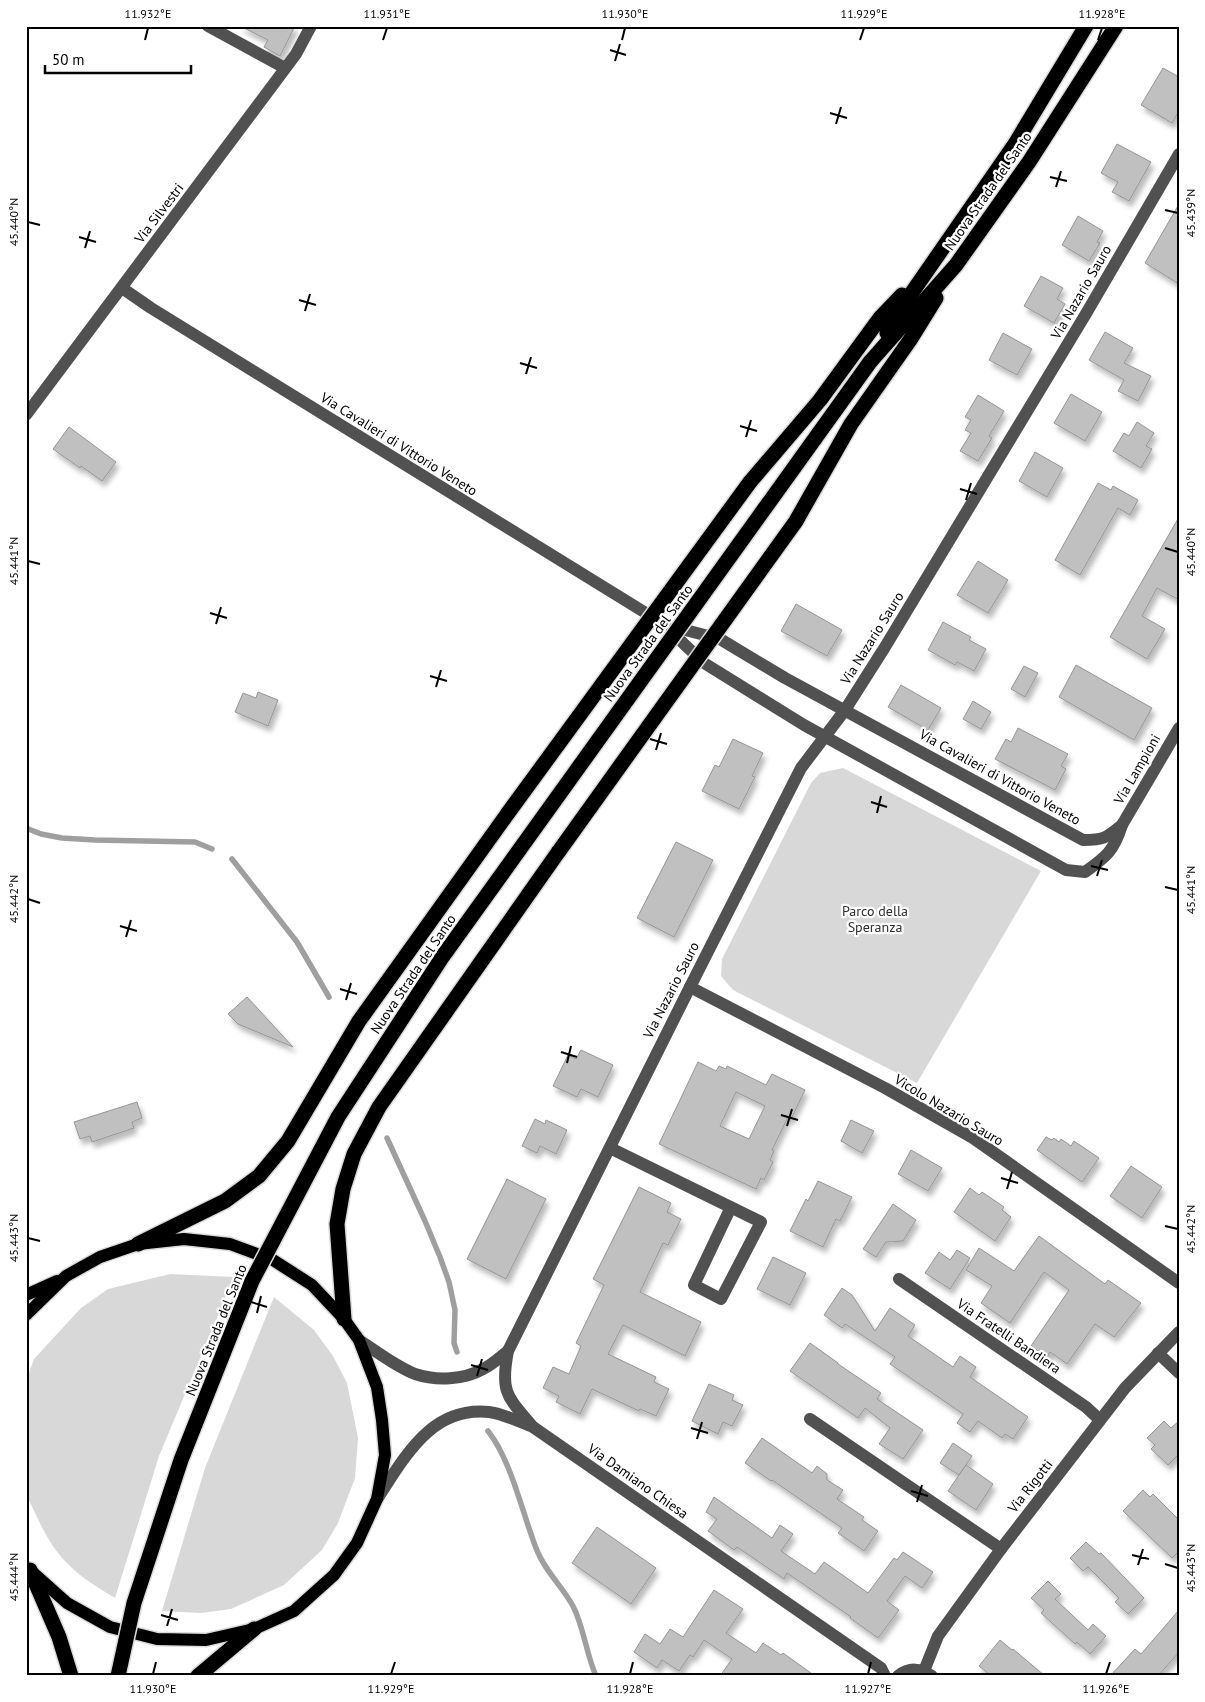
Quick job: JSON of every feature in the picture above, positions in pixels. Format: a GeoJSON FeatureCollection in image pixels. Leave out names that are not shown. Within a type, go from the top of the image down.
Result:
{"type":"FeatureCollection","features":[{"type":"Feature","properties":{"kind":"highway","name":"Nuova Strada del Santo"},"geometry":{"type":"LineString","coordinates":[[118,1676],[134,1603],[184,1451],[252,1281],[338,1117],[443,956],[870,362],[902,308],[1015,144],[1086,26]]}},
{"type":"Feature","properties":{"kind":"highway","name":"Nuova Strada del Santo"},"geometry":{"type":"LineString","coordinates":[[870,362],[956,265],[1029,162],[1116,26]]}},
{"type":"Feature","properties":{"kind":"highway"},"geometry":{"type":"LineString","coordinates":[[138,1244],[225,1201],[259,1176],[288,1141],[358,1021],[750,482],[820,400],[880,318],[936,259]]}},
{"type":"Feature","properties":{"kind":"highway"},"geometry":{"type":"LineString","coordinates":[[344,1319],[337,1224],[343,1189],[354,1154],[379,1107],[559,851],[796,521],[851,424],[910,340],[956,265]]}},
{"type":"Feature","properties":{"kind":"highway"},"geometry":{"type":"LineString","coordinates":[[28,1567],[59,1637],[70,1676]]}},
{"type":"Feature","properties":{"kind":"highway"},"geometry":{"type":"LineString","coordinates":[[198,1676],[254,1629]]}},
{"type":"Feature","properties":{"kind":"main road"},"geometry":{"type":"LineString","coordinates":[[26,1295],[100,1257],[138,1244],[184,1239],[230,1244],[273,1260],[312,1285],[344,1319],[358,1340],[376,1388],[382,1420],[385,1455],[377,1498],[357,1543],[334,1575],[294,1612],[254,1629],[206,1640],[157,1639],[110,1626],[66,1603],[28,1567]]}},
{"type":"Feature","properties":{"kind":"main road"},"geometry":{"type":"LineString","coordinates":[[26,1315],[66,1276]]}},
{"type":"Feature","properties":{"kind":"street"},"geometry":{"type":"LineString","coordinates":[[208,26],[285,68]]}},
{"type":"Feature","properties":{"kind":"street","name":"Via Silvestri"},"geometry":{"type":"LineString","coordinates":[[26,415],[296,54],[311,26]]}},
{"type":"Feature","properties":{"kind":"street","name":"Via Nazario Sauro"},"geometry":{"type":"LineString","coordinates":[[533,1427],[512,1402],[505,1389],[504,1374],[508,1352],[690,986],[801,768],[845,710],[885,647],[1087,312],[1179,154]]}},
{"type":"Feature","properties":{"kind":"street","name":"Via Cavalieri di Vittorio Veneto"},"geometry":{"type":"LineString","coordinates":[[122,288],[150,308],[662,623],[704,663],[824,737],[1066,870],[1084,872],[1105,858],[1117,841],[1122,825]]}},
{"type":"Feature","properties":{"kind":"street","name":"Via Cavalieri di Vittorio Veneto"},"geometry":{"type":"LineString","coordinates":[[662,623],[720,639],[785,678],[1083,840],[1101,840],[1122,825]]}},
{"type":"Feature","properties":{"kind":"street","name":"Via Lampioni"},"geometry":{"type":"LineString","coordinates":[[1122,825],[1179,728]]}},
{"type":"Feature","properties":{"kind":"street","name":"Vicolo Nazario Sauro"},"geometry":{"type":"LineString","coordinates":[[690,986],[892,1092],[973,1138],[1179,1283]]}},
{"type":"Feature","properties":{"kind":"street"},"geometry":{"type":"LineString","coordinates":[[610,1148],[731,1207],[761,1222],[722,1299],[694,1285],[731,1207]]}},
{"type":"Feature","properties":{"kind":"street","name":"Via Fratelli Bandiera"},"geometry":{"type":"LineString","coordinates":[[899,1279],[1086,1406],[1100,1420]]}},
{"type":"Feature","properties":{"kind":"street","name":"Via Rigotti"},"geometry":{"type":"LineString","coordinates":[[928,1673],[938,1636],[1001,1548],[1125,1388],[1179,1332]]}},
{"type":"Feature","properties":{"kind":"street"},"geometry":{"type":"LineString","coordinates":[[358,1340],[416,1374],[444,1378],[465,1377],[483,1370],[508,1352]]}},
{"type":"Feature","properties":{"kind":"street"},"geometry":{"type":"LineString","coordinates":[[1158,1353],[1179,1373]]}},
{"type":"Feature","properties":{"kind":"street","name":"Via Damiano Chiesa"},"geometry":{"type":"LineString","coordinates":[[377,1498],[411,1448],[439,1423],[463,1412],[491,1412],[533,1427],[881,1668],[885,1676]]}},
{"type":"Feature","properties":{"kind":"street"},"geometry":{"type":"LineString","coordinates":[[810,1419],[1001,1548]]}},
{"type":"Feature","properties":{"kind":"street"},"geometry":{"type":"LineString","coordinates":[[898,1676],[908,1670],[928,1673]]}},
{"type":"Feature","properties":{"kind":"green space","name":"Parco della Speranza"},"geometry":{"type":"Polygon","coordinates":[[[843,768],[1041,871],[917,1083],[733,990],[721,976],[722,959],[811,783],[820,773],[843,768]]]}},
{"type":"Feature","properties":{"kind":"green space"},"geometry":{"type":"Polygon","coordinates":[[[170,1274],[234,1277],[159,1456],[115,1598],[84,1578],[61,1557],[45,1533],[28,1498],[26,1493],[26,1381],[34,1359],[81,1308],[108,1289],[170,1274]]]}},
{"type":"Feature","properties":{"kind":"green space"},"geometry":{"type":"Polygon","coordinates":[[[274,1297],[314,1330],[333,1356],[347,1383],[358,1438],[355,1478],[338,1523],[322,1550],[284,1585],[231,1609],[201,1613],[162,1611],[205,1468],[274,1297]]]}},
{"type":"Feature","properties":{"kind":"building"},"geometry":{"type":"Polygon","coordinates":[[[240,26],[295,26],[280,56],[264,47],[268,40],[240,26]]]}},
{"type":"Feature","properties":{"kind":"building"},"geometry":{"type":"Polygon","coordinates":[[[1163,68],[1179,77],[1179,111],[1172,123],[1141,105],[1163,68]]]}},
{"type":"Feature","properties":{"kind":"building"},"geometry":{"type":"Polygon","coordinates":[[[1117,144],[1151,162],[1129,201],[1112,192],[1118,182],[1101,173],[1117,144]]]}},
{"type":"Feature","properties":{"kind":"building"},"geometry":{"type":"Polygon","coordinates":[[[1179,204],[1179,284],[1145,263],[1179,204]]]}},
{"type":"Feature","properties":{"kind":"building"},"geometry":{"type":"Polygon","coordinates":[[[1078,216],[1103,231],[1097,242],[1100,243],[1089,261],[1062,245],[1078,216]]]}},
{"type":"Feature","properties":{"kind":"building"},"geometry":{"type":"Polygon","coordinates":[[[1041,276],[1063,288],[1057,299],[1065,304],[1054,323],[1024,306],[1041,276]]]}},
{"type":"Feature","properties":{"kind":"building"},"geometry":{"type":"Polygon","coordinates":[[[1105,332],[1133,348],[1124,363],[1151,376],[1138,401],[1118,391],[1124,380],[1089,360],[1105,332]]]}},
{"type":"Feature","properties":{"kind":"building"},"geometry":{"type":"Polygon","coordinates":[[[1003,333],[1032,349],[1017,375],[989,360],[1003,333]]]}},
{"type":"Feature","properties":{"kind":"building"},"geometry":{"type":"Polygon","coordinates":[[[1071,394],[1102,412],[1085,441],[1054,423],[1071,394]]]}},
{"type":"Feature","properties":{"kind":"building"},"geometry":{"type":"Polygon","coordinates":[[[978,395],[1004,411],[989,436],[992,438],[978,461],[960,451],[971,433],[965,430],[971,420],[965,417],[978,395]]]}},
{"type":"Feature","properties":{"kind":"building"},"geometry":{"type":"Polygon","coordinates":[[[1137,422],[1154,433],[1146,446],[1152,449],[1141,468],[1113,451],[1124,433],[1129,436],[1137,422]]]}},
{"type":"Feature","properties":{"kind":"building"},"geometry":{"type":"Polygon","coordinates":[[[69,427],[116,462],[102,481],[53,449],[69,427]]]}},
{"type":"Feature","properties":{"kind":"building"},"geometry":{"type":"Polygon","coordinates":[[[1035,452],[1063,468],[1047,497],[1019,481],[1035,452]]]}},
{"type":"Feature","properties":{"kind":"building"},"geometry":{"type":"Polygon","coordinates":[[[1098,483],[1111,490],[1113,486],[1138,500],[1130,515],[1118,508],[1080,575],[1055,560],[1098,483]]]}},
{"type":"Feature","properties":{"kind":"building"},"geometry":{"type":"Polygon","coordinates":[[[1179,517],[1179,600],[1157,588],[1142,616],[1165,629],[1147,659],[1110,637],[1179,517]]]}},
{"type":"Feature","properties":{"kind":"building"},"geometry":{"type":"Polygon","coordinates":[[[978,561],[1008,580],[988,613],[957,595],[978,561]]]}},
{"type":"Feature","properties":{"kind":"building"},"geometry":{"type":"Polygon","coordinates":[[[796,604],[842,630],[827,656],[781,631],[796,604]]]}},
{"type":"Feature","properties":{"kind":"building"},"geometry":{"type":"Polygon","coordinates":[[[943,622],[971,637],[969,640],[986,649],[974,671],[957,662],[955,665],[928,650],[943,622]]]}},
{"type":"Feature","properties":{"kind":"building"},"geometry":{"type":"Polygon","coordinates":[[[1076,665],[1152,708],[1134,740],[1059,697],[1076,665]]]}},
{"type":"Feature","properties":{"kind":"building"},"geometry":{"type":"Polygon","coordinates":[[[1024,666],[1038,673],[1025,697],[1011,689],[1024,666]]]}},
{"type":"Feature","properties":{"kind":"building"},"geometry":{"type":"Polygon","coordinates":[[[901,685],[941,708],[928,730],[888,707],[901,685]]]}},
{"type":"Feature","properties":{"kind":"building"},"geometry":{"type":"Polygon","coordinates":[[[258,692],[278,700],[268,726],[235,712],[243,693],[256,698],[258,692]]]}},
{"type":"Feature","properties":{"kind":"building"},"geometry":{"type":"Polygon","coordinates":[[[973,701],[991,712],[981,729],[963,719],[973,701]]]}},
{"type":"Feature","properties":{"kind":"building"},"geometry":{"type":"Polygon","coordinates":[[[1018,728],[1068,754],[1061,766],[1066,769],[1055,790],[995,759],[1006,739],[1011,742],[1018,728]]]}},
{"type":"Feature","properties":{"kind":"building"},"geometry":{"type":"Polygon","coordinates":[[[733,739],[763,753],[752,776],[755,777],[739,809],[702,791],[715,765],[719,767],[733,739]]]}},
{"type":"Feature","properties":{"kind":"building"},"geometry":{"type":"Polygon","coordinates":[[[676,842],[713,860],[674,937],[637,918],[676,842]]]}},
{"type":"Feature","properties":{"kind":"building"},"geometry":{"type":"Polygon","coordinates":[[[247,997],[293,1047],[238,1024],[228,1014],[247,997]]]}},
{"type":"Feature","properties":{"kind":"building"},"geometry":{"type":"Polygon","coordinates":[[[581,1050],[613,1065],[598,1097],[581,1089],[577,1097],[553,1086],[568,1055],[576,1059],[581,1050]]]}},
{"type":"Feature","properties":{"kind":"building"},"geometry":{"type":"Polygon","coordinates":[[[698,1062],[716,1071],[719,1066],[726,1069],[727,1066],[766,1085],[772,1074],[805,1090],[791,1119],[788,1117],[772,1150],[774,1151],[770,1160],[773,1162],[764,1180],[761,1178],[756,1189],[659,1144],[698,1062]],[[736,1092],[720,1126],[749,1139],[765,1106],[736,1092]]]}},
{"type":"Feature","properties":{"kind":"building"},"geometry":{"type":"Polygon","coordinates":[[[137,1102],[142,1118],[132,1122],[134,1128],[92,1142],[90,1136],[80,1139],[74,1122],[137,1102]]]}},
{"type":"Feature","properties":{"kind":"building"},"geometry":{"type":"Polygon","coordinates":[[[535,1119],[545,1124],[546,1120],[567,1130],[556,1154],[540,1146],[537,1153],[522,1146],[535,1119]]]}},
{"type":"Feature","properties":{"kind":"building"},"geometry":{"type":"Polygon","coordinates":[[[851,1120],[874,1131],[862,1153],[841,1141],[851,1120]]]}},
{"type":"Feature","properties":{"kind":"building"},"geometry":{"type":"Polygon","coordinates":[[[1046,1137],[1052,1140],[1054,1138],[1059,1142],[1061,1139],[1071,1146],[1074,1141],[1099,1158],[1082,1182],[1037,1150],[1046,1137]]]}},
{"type":"Feature","properties":{"kind":"building"},"geometry":{"type":"Polygon","coordinates":[[[911,1150],[942,1168],[928,1191],[898,1174],[911,1150]]]}},
{"type":"Feature","properties":{"kind":"building"},"geometry":{"type":"Polygon","coordinates":[[[1131,1166],[1162,1187],[1142,1218],[1110,1196],[1131,1166]]]}},
{"type":"Feature","properties":{"kind":"building"},"geometry":{"type":"Polygon","coordinates":[[[507,1179],[546,1199],[506,1279],[467,1259],[507,1179]]]}},
{"type":"Feature","properties":{"kind":"building"},"geometry":{"type":"Polygon","coordinates":[[[818,1181],[852,1197],[840,1221],[836,1219],[823,1247],[790,1231],[806,1199],[808,1201],[818,1181]]]}},
{"type":"Feature","properties":{"kind":"building"},"geometry":{"type":"Polygon","coordinates":[[[639,1187],[671,1203],[667,1212],[681,1219],[668,1245],[663,1243],[640,1292],[701,1322],[685,1356],[623,1325],[608,1354],[656,1377],[654,1382],[669,1389],[656,1416],[640,1409],[639,1411],[592,1389],[580,1414],[556,1402],[559,1396],[543,1388],[553,1367],[569,1374],[581,1346],[576,1343],[604,1285],[593,1279],[639,1187]]]}},
{"type":"Feature","properties":{"kind":"building"},"geometry":{"type":"Polygon","coordinates":[[[970,1188],[979,1195],[982,1192],[1004,1207],[1002,1210],[1011,1217],[995,1241],[954,1212],[970,1188]]]}},
{"type":"Feature","properties":{"kind":"building"},"geometry":{"type":"Polygon","coordinates":[[[893,1204],[916,1220],[903,1241],[886,1242],[876,1257],[863,1249],[893,1204]]]}},
{"type":"Feature","properties":{"kind":"building"},"geometry":{"type":"Polygon","coordinates":[[[1039,1236],[1105,1284],[1108,1280],[1141,1303],[1114,1337],[1095,1324],[1067,1364],[1050,1352],[1047,1357],[1031,1346],[1069,1290],[1044,1272],[1010,1323],[981,1303],[992,1286],[966,1270],[979,1248],[1014,1271],[1039,1236]]]}},
{"type":"Feature","properties":{"kind":"building"},"geometry":{"type":"Polygon","coordinates":[[[957,1250],[970,1258],[950,1289],[925,1273],[939,1252],[950,1260],[957,1250]]]}},
{"type":"Feature","properties":{"kind":"building"},"geometry":{"type":"Polygon","coordinates":[[[773,1257],[806,1273],[790,1305],[757,1289],[773,1257]]]}},
{"type":"Feature","properties":{"kind":"building"},"geometry":{"type":"Polygon","coordinates":[[[842,1288],[852,1295],[875,1331],[890,1308],[915,1325],[908,1336],[953,1367],[960,1356],[976,1367],[970,1377],[1028,1417],[1013,1439],[1005,1434],[1002,1438],[978,1421],[970,1432],[957,1423],[963,1414],[890,1364],[895,1357],[845,1324],[842,1328],[824,1315],[842,1288]]]}},
{"type":"Feature","properties":{"kind":"building"},"geometry":{"type":"Polygon","coordinates":[[[810,1343],[881,1393],[877,1399],[923,1430],[903,1459],[879,1444],[890,1428],[865,1408],[858,1418],[790,1371],[810,1343]]]}},
{"type":"Feature","properties":{"kind":"building"},"geometry":{"type":"Polygon","coordinates":[[[709,1384],[734,1395],[732,1400],[743,1405],[732,1426],[723,1422],[718,1434],[692,1421],[709,1384]]]}},
{"type":"Feature","properties":{"kind":"building"},"geometry":{"type":"Polygon","coordinates":[[[1164,1421],[1171,1428],[1179,1421],[1179,1454],[1168,1465],[1151,1449],[1155,1445],[1147,1438],[1164,1421]]]}},
{"type":"Feature","properties":{"kind":"building"},"geometry":{"type":"Polygon","coordinates":[[[762,1438],[812,1473],[817,1466],[827,1474],[827,1480],[843,1490],[837,1499],[864,1517],[862,1520],[878,1531],[864,1551],[838,1533],[842,1528],[745,1463],[762,1438]]]}},
{"type":"Feature","properties":{"kind":"building"},"geometry":{"type":"Polygon","coordinates":[[[953,1443],[972,1456],[959,1475],[940,1463],[953,1443]]]}},
{"type":"Feature","properties":{"kind":"building"},"geometry":{"type":"Polygon","coordinates":[[[966,1465],[993,1484],[976,1510],[948,1491],[966,1465]]]}},
{"type":"Feature","properties":{"kind":"building"},"geometry":{"type":"Polygon","coordinates":[[[1143,1490],[1150,1497],[1153,1494],[1179,1520],[1179,1551],[1172,1558],[1123,1511],[1143,1490]]]}},
{"type":"Feature","properties":{"kind":"building"},"geometry":{"type":"Polygon","coordinates":[[[714,1497],[772,1538],[780,1525],[793,1534],[781,1551],[815,1574],[824,1562],[868,1593],[894,1558],[897,1560],[903,1552],[933,1572],[922,1588],[905,1576],[887,1601],[899,1610],[878,1638],[787,1573],[784,1579],[737,1547],[734,1550],[708,1531],[717,1519],[706,1512],[714,1497]]]}},
{"type":"Feature","properties":{"kind":"building"},"geometry":{"type":"Polygon","coordinates":[[[597,1527],[656,1568],[631,1604],[572,1563],[597,1527]]]}},
{"type":"Feature","properties":{"kind":"building"},"geometry":{"type":"Polygon","coordinates":[[[1086,1542],[1099,1554],[1101,1553],[1144,1598],[1128,1614],[1115,1602],[1119,1598],[1088,1567],[1083,1571],[1070,1558],[1086,1542]]]}},
{"type":"Feature","properties":{"kind":"building"},"geometry":{"type":"Polygon","coordinates":[[[1048,1581],[1061,1594],[1055,1599],[1088,1630],[1093,1624],[1106,1636],[1090,1654],[1077,1642],[1075,1644],[1041,1613],[1044,1610],[1031,1598],[1048,1581]]]}},
{"type":"Feature","properties":{"kind":"building"},"geometry":{"type":"Polygon","coordinates":[[[714,1590],[743,1609],[726,1633],[756,1653],[763,1643],[781,1655],[783,1653],[815,1676],[720,1676],[732,1659],[704,1640],[693,1657],[690,1655],[679,1671],[662,1660],[657,1668],[634,1652],[645,1634],[660,1644],[670,1629],[683,1637],[714,1590]]]}},
{"type":"Feature","properties":{"kind":"building"},"geometry":{"type":"Polygon","coordinates":[[[1179,1610],[1179,1652],[1158,1676],[1110,1676],[1135,1649],[1141,1654],[1179,1610]]]}},
{"type":"Feature","properties":{"kind":"building"},"geometry":{"type":"Polygon","coordinates":[[[1000,1640],[1045,1676],[991,1676],[979,1666],[1000,1640]]]}},
{"type":"Feature","properties":{"kind":"waterway"},"geometry":{"type":"LineString","coordinates":[[26,828],[41,834],[62,838],[195,842],[212,849]]}},
{"type":"Feature","properties":{"kind":"waterway"},"geometry":{"type":"LineString","coordinates":[[232,859],[297,942],[329,997]]}},
{"type":"Feature","properties":{"kind":"waterway"},"geometry":{"type":"LineString","coordinates":[[387,1138],[425,1221],[449,1282],[455,1310],[454,1343],[457,1352]]}},
{"type":"Feature","properties":{"kind":"waterway"},"geometry":{"type":"LineString","coordinates":[[488,1431],[510,1471],[539,1556],[569,1599],[577,1614],[596,1676]]}}]}
